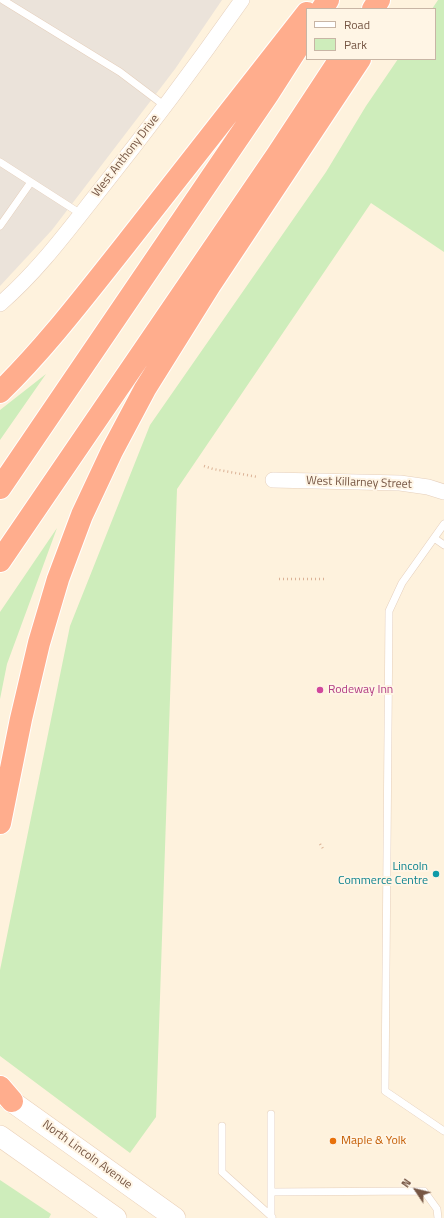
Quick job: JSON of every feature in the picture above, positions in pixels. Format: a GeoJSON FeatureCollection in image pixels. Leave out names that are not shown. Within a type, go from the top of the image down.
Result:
{"type":"FeatureCollection","features":[{"type":"Feature","properties":{"kind":"highway"},"geometry":{"type":"LineString","coordinates":[[311,8],[317,0]]}},
{"type":"Feature","properties":{"kind":"highway"},"geometry":{"type":"LineString","coordinates":[[0,392],[56,331],[306,14]]}},
{"type":"Feature","properties":{"kind":"highway"},"geometry":{"type":"LineString","coordinates":[[0,488],[268,94],[306,35]]}},
{"type":"Feature","properties":{"kind":"highway"},"geometry":{"type":"LineString","coordinates":[[0,561],[339,60]]}},
{"type":"Feature","properties":{"kind":"highway"},"geometry":{"type":"LineString","coordinates":[[0,822],[21,719],[39,643],[56,586],[82,515],[112,451],[146,389],[210,284],[359,60]]}},
{"type":"Feature","properties":{"kind":"main road","name":"North Lincoln Avenue"},"geometry":{"type":"LineString","coordinates":[[4,1094],[175,1218]]}},
{"type":"Feature","properties":{"kind":"main road"},"geometry":{"type":"LineString","coordinates":[[0,1136],[116,1218]]}},
{"type":"Feature","properties":{"kind":"street","name":"West Anthony Drive"},"geometry":{"type":"LineString","coordinates":[[0,304],[17,289],[47,257],[143,136],[242,0]]}},
{"type":"Feature","properties":{"kind":"street","name":"West Killarney Street"},"geometry":{"type":"LineString","coordinates":[[273,480],[400,483],[428,487],[444,492]]}},
{"type":"Feature","properties":{"kind":"lane"},"geometry":{"type":"LineString","coordinates":[[3,0],[120,72],[165,106]]}},
{"type":"Feature","properties":{"kind":"lane"},"geometry":{"type":"LineString","coordinates":[[0,162],[81,214]]}},
{"type":"Feature","properties":{"kind":"lane"},"geometry":{"type":"LineString","coordinates":[[0,226],[31,182]]}},
{"type":"Feature","properties":{"kind":"lane"},"geometry":{"type":"LineString","coordinates":[[444,524],[402,583],[389,611],[385,1092],[444,1132]]}},
{"type":"Feature","properties":{"kind":"lane"},"geometry":{"type":"LineString","coordinates":[[434,538],[444,545]]}},
{"type":"Feature","properties":{"kind":"lane"},"geometry":{"type":"LineString","coordinates":[[271,1114],[272,1217]]}},
{"type":"Feature","properties":{"kind":"lane"},"geometry":{"type":"LineString","coordinates":[[222,1126],[222,1172],[272,1217]]}},
{"type":"Feature","properties":{"kind":"lane"},"geometry":{"type":"LineString","coordinates":[[271,1192],[424,1191],[438,1209],[438,1218]]}},
{"type":"Feature","properties":{"kind":"path"},"geometry":{"type":"LineString","coordinates":[[204,466],[273,480]]}},
{"type":"Feature","properties":{"kind":"path"},"geometry":{"type":"LineString","coordinates":[[279,578],[324,579]]}},
{"type":"Feature","properties":{"kind":"path"},"geometry":{"type":"LineString","coordinates":[[320,844],[324,850]]}},
{"type":"Feature","properties":{"kind":"shaded area"},"geometry":{"type":"Polygon","coordinates":[[[0,0],[222,0],[175,69],[52,230],[0,286],[0,0]]]}},
{"type":"Feature","properties":{"kind":"green space"},"geometry":{"type":"Polygon","coordinates":[[[438,0],[444,0],[444,252],[371,203],[177,489],[156,1117],[130,1153],[0,1056],[0,970],[70,626],[150,425],[326,172],[366,106],[397,60],[436,60],[436,8],[433,8],[438,0]]]}},
{"type":"Feature","properties":{"kind":"green space"},"geometry":{"type":"Polygon","coordinates":[[[46,374],[0,440],[0,410],[46,374]]]}},
{"type":"Feature","properties":{"kind":"green space"},"geometry":{"type":"Polygon","coordinates":[[[57,528],[7,664],[0,699],[0,612],[57,528]]]}},
{"type":"Feature","properties":{"kind":"green space"},"geometry":{"type":"Polygon","coordinates":[[[0,1180],[51,1214],[49,1218],[0,1218],[0,1180]]]}},
{"type":"Feature","properties":{"kind":"place","name":"Rodeway Inn"},"geometry":{"type":"Point","coordinates":[320,690]}},
{"type":"Feature","properties":{"kind":"place","name":"Lincoln Commerce Centre"},"geometry":{"type":"Point","coordinates":[436,874]}},
{"type":"Feature","properties":{"kind":"place","name":"Maple & Yolk"},"geometry":{"type":"Point","coordinates":[333,1141]}}]}
